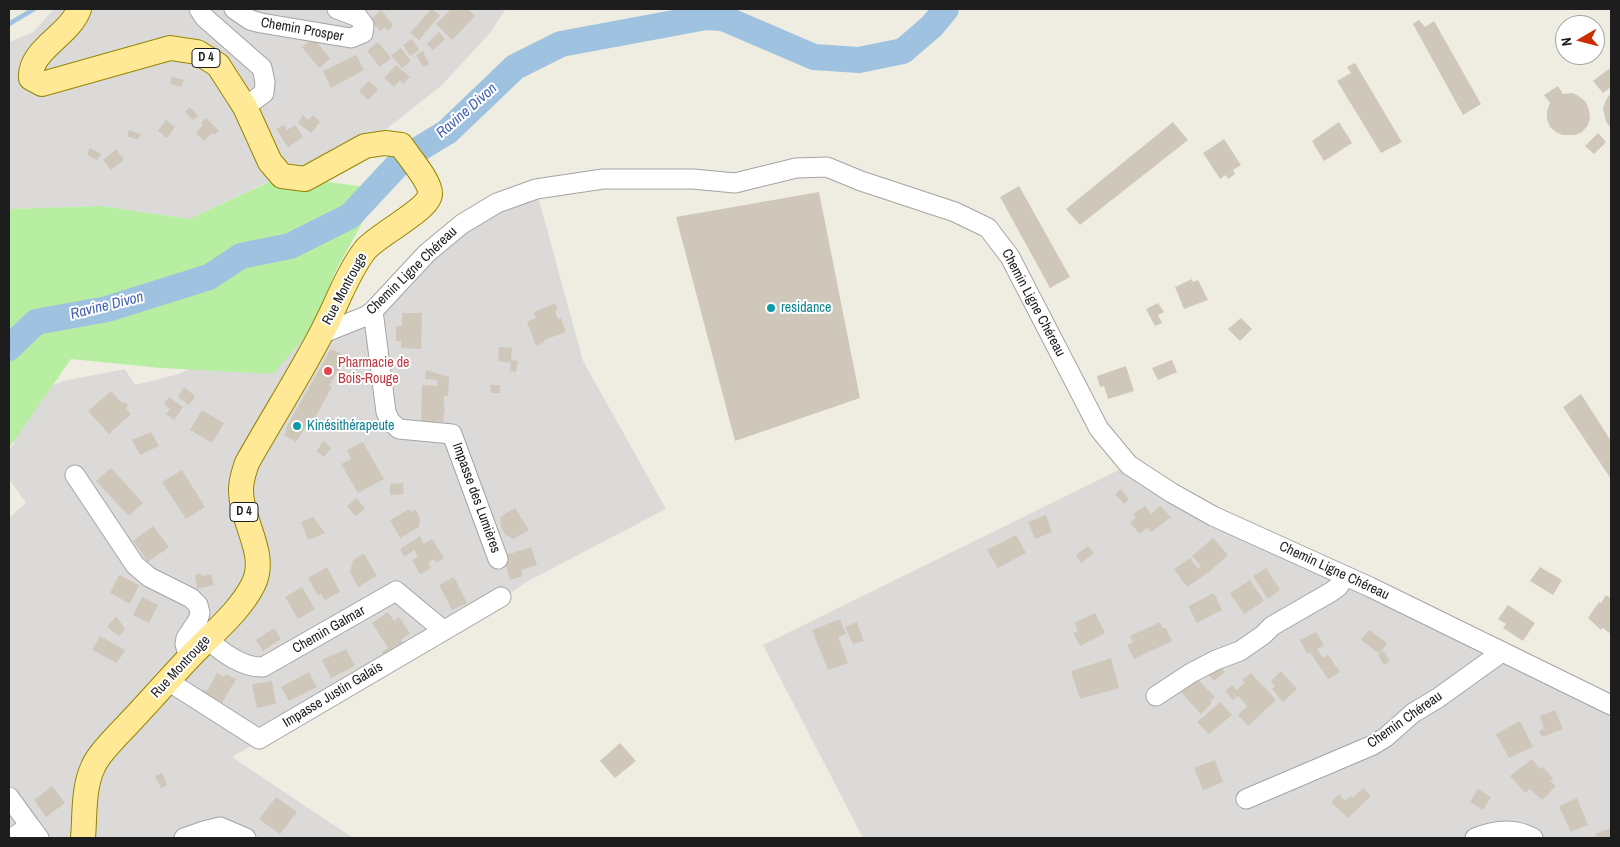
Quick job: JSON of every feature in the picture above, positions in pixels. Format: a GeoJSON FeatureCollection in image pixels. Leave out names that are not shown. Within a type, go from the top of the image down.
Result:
{"type":"FeatureCollection","features":[{"type":"Feature","properties":{"kind":"main road","name":"Rue Montrouge"},"geometry":{"type":"LineString","coordinates":[[79,9],[74,19],[35,60],[31,69],[31,78],[42,84],[170,48],[197,52],[218,65],[245,107],[270,162],[282,176],[304,179],[365,146],[385,143],[401,145],[429,185],[430,194],[426,203],[382,234],[366,249],[353,270],[321,334],[247,463],[241,489],[242,503],[256,549],[258,574],[253,586],[235,611],[113,740],[93,766],[87,790],[83,838]]}},
{"type":"Feature","properties":{"kind":"street"},"geometry":{"type":"LineString","coordinates":[[199,9],[204,17],[262,68],[265,82],[264,93],[245,107]]}},
{"type":"Feature","properties":{"kind":"street","name":"Chemin Prosper"},"geometry":{"type":"LineString","coordinates":[[234,9],[250,20],[262,23],[351,38],[363,33],[364,24],[358,17],[337,9]]}},
{"type":"Feature","properties":{"kind":"street","name":"Chemin Ligne Chéreau"},"geometry":{"type":"LineString","coordinates":[[321,334],[366,316],[373,311],[427,254],[462,224],[498,203],[536,189],[603,179],[693,179],[734,182],[796,168],[827,167],[861,181],[955,212],[988,228],[1010,257],[1099,428],[1129,465],[1172,493],[1213,516],[1346,576],[1611,705]]}},
{"type":"Feature","properties":{"kind":"street","name":"Impasse des Lumières"},"geometry":{"type":"LineString","coordinates":[[373,311],[386,412],[390,421],[399,429],[452,434],[498,559]]}},
{"type":"Feature","properties":{"kind":"street"},"geometry":{"type":"LineString","coordinates":[[75,475],[135,565],[149,577],[191,598],[198,605],[200,613],[198,620],[186,638],[185,644],[189,658]]}},
{"type":"Feature","properties":{"kind":"street"},"geometry":{"type":"LineString","coordinates":[[1156,696],[1191,673],[1216,660],[1240,651],[1272,626],[1331,592],[1338,587],[1346,576]]}},
{"type":"Feature","properties":{"kind":"street","name":"Chemin Galmar"},"geometry":{"type":"LineString","coordinates":[[208,639],[226,654],[256,667],[263,667],[396,591],[442,630]]}},
{"type":"Feature","properties":{"kind":"street","name":"Impasse Justin Galais"},"geometry":{"type":"LineString","coordinates":[[168,681],[259,740],[442,630],[501,597]]}},
{"type":"Feature","properties":{"kind":"street","name":"Chemin Chéreau"},"geometry":{"type":"LineString","coordinates":[[1246,800],[1374,745],[1413,713],[1438,698],[1502,652]]}},
{"type":"Feature","properties":{"kind":"street"},"geometry":{"type":"LineString","coordinates":[[9,797],[35,832],[12,838]]}},
{"type":"Feature","properties":{"kind":"street"},"geometry":{"type":"LineString","coordinates":[[184,838],[204,830],[220,827],[246,838]]}},
{"type":"Feature","properties":{"kind":"street"},"geometry":{"type":"LineString","coordinates":[[1475,838],[1488,832],[1503,830],[1515,831],[1533,838]]}},
{"type":"Feature","properties":{"kind":"shaded area"},"geometry":{"type":"Polygon","coordinates":[[[54,9],[89,11],[91,9],[506,9],[489,34],[442,85],[365,146],[281,176],[189,219],[102,206],[9,209],[9,42],[33,32],[54,9]]]}},
{"type":"Feature","properties":{"kind":"shaded area"},"geometry":{"type":"Polygon","coordinates":[[[536,189],[583,361],[666,509],[530,580],[465,623],[232,757],[353,838],[9,838],[9,518],[26,503],[9,479],[9,450],[13,445],[20,419],[35,392],[63,381],[125,369],[135,385],[179,374],[205,362],[248,337],[303,342],[366,316],[427,254],[536,189]]]}},
{"type":"Feature","properties":{"kind":"shaded area"},"geometry":{"type":"Polygon","coordinates":[[[1129,465],[1611,705],[1611,838],[863,838],[763,645],[1129,465]]]}},
{"type":"Feature","properties":{"kind":"green space"},"geometry":{"type":"Polygon","coordinates":[[[282,176],[381,189],[336,270],[316,324],[273,374],[161,368],[71,359],[9,448],[9,209],[102,206],[189,219],[282,176]]]}},
{"type":"Feature","properties":{"kind":"building"},"geometry":{"type":"Polygon","coordinates":[[[431,9],[440,15],[419,40],[410,33],[431,9]]]}},
{"type":"Feature","properties":{"kind":"building"},"geometry":{"type":"Polygon","coordinates":[[[451,9],[468,9],[475,16],[452,40],[436,24],[451,9]]]}},
{"type":"Feature","properties":{"kind":"building"},"geometry":{"type":"Polygon","coordinates":[[[381,10],[393,25],[388,31],[385,27],[380,31],[370,20],[381,10]]]}},
{"type":"Feature","properties":{"kind":"building"},"geometry":{"type":"Polygon","coordinates":[[[1419,20],[1425,27],[1434,21],[1481,104],[1463,115],[1413,24],[1419,20]]]}},
{"type":"Feature","properties":{"kind":"building"},"geometry":{"type":"Polygon","coordinates":[[[439,32],[445,39],[433,50],[427,44],[439,32]]]}},
{"type":"Feature","properties":{"kind":"building"},"geometry":{"type":"Polygon","coordinates":[[[314,38],[330,59],[319,68],[302,47],[314,38]]]}},
{"type":"Feature","properties":{"kind":"building"},"geometry":{"type":"Polygon","coordinates":[[[412,39],[419,50],[410,56],[403,45],[412,39]]]}},
{"type":"Feature","properties":{"kind":"building"},"geometry":{"type":"Polygon","coordinates":[[[378,42],[391,58],[380,67],[367,51],[378,42]]]}},
{"type":"Feature","properties":{"kind":"building"},"geometry":{"type":"Polygon","coordinates":[[[401,48],[411,61],[402,68],[391,55],[401,48]]]}},
{"type":"Feature","properties":{"kind":"building"},"geometry":{"type":"Polygon","coordinates":[[[423,51],[429,64],[423,67],[416,55],[423,51]]]}},
{"type":"Feature","properties":{"kind":"building"},"geometry":{"type":"Polygon","coordinates":[[[356,55],[364,70],[331,88],[323,71],[356,55]]]}},
{"type":"Feature","properties":{"kind":"building"},"geometry":{"type":"Polygon","coordinates":[[[1355,63],[1402,142],[1381,153],[1337,81],[1351,73],[1347,67],[1355,63]]]}},
{"type":"Feature","properties":{"kind":"building"},"geometry":{"type":"Polygon","coordinates":[[[396,65],[410,77],[403,84],[400,80],[394,87],[384,78],[396,65]]]}},
{"type":"Feature","properties":{"kind":"building"},"geometry":{"type":"Polygon","coordinates":[[[1610,68],[1611,87],[1603,93],[1593,81],[1610,68]]]}},
{"type":"Feature","properties":{"kind":"building"},"geometry":{"type":"Polygon","coordinates":[[[172,77],[184,80],[181,87],[170,84],[172,77]]]}},
{"type":"Feature","properties":{"kind":"building"},"geometry":{"type":"Polygon","coordinates":[[[369,81],[378,90],[368,100],[359,91],[369,81]]]}},
{"type":"Feature","properties":{"kind":"building"},"geometry":{"type":"Polygon","coordinates":[[[1558,86],[1563,94],[1573,93],[1586,102],[1590,118],[1588,125],[1582,132],[1575,135],[1562,135],[1550,127],[1547,111],[1550,103],[1544,95],[1558,86]]]}},
{"type":"Feature","properties":{"kind":"building"},"geometry":{"type":"Polygon","coordinates":[[[1611,93],[1611,128],[1606,122],[1603,108],[1611,93]]]}},
{"type":"Feature","properties":{"kind":"building"},"geometry":{"type":"Polygon","coordinates":[[[190,107],[198,116],[193,120],[185,112],[190,107]]]}},
{"type":"Feature","properties":{"kind":"building"},"geometry":{"type":"Polygon","coordinates":[[[303,115],[308,120],[313,115],[320,122],[311,133],[298,123],[303,115]]]}},
{"type":"Feature","properties":{"kind":"building"},"geometry":{"type":"Polygon","coordinates":[[[206,118],[219,131],[214,135],[212,133],[204,141],[196,133],[206,118]]]}},
{"type":"Feature","properties":{"kind":"building"},"geometry":{"type":"Polygon","coordinates":[[[166,120],[175,127],[167,138],[158,131],[166,120]]]}},
{"type":"Feature","properties":{"kind":"building"},"geometry":{"type":"Polygon","coordinates":[[[1173,122],[1188,140],[1080,225],[1066,209],[1173,122]]]}},
{"type":"Feature","properties":{"kind":"building"},"geometry":{"type":"Polygon","coordinates":[[[1339,122],[1352,143],[1324,161],[1312,141],[1339,122]]]}},
{"type":"Feature","properties":{"kind":"building"},"geometry":{"type":"Polygon","coordinates":[[[284,125],[287,130],[295,125],[303,137],[288,147],[276,129],[284,125]]]}},
{"type":"Feature","properties":{"kind":"building"},"geometry":{"type":"Polygon","coordinates":[[[129,130],[141,134],[138,140],[127,136],[129,130]]]}},
{"type":"Feature","properties":{"kind":"building"},"geometry":{"type":"Polygon","coordinates":[[[1598,133],[1606,142],[1594,154],[1585,146],[1598,133]]]}},
{"type":"Feature","properties":{"kind":"building"},"geometry":{"type":"Polygon","coordinates":[[[1224,139],[1241,165],[1233,170],[1235,174],[1228,179],[1226,175],[1220,179],[1203,153],[1224,139]]]}},
{"type":"Feature","properties":{"kind":"building"},"geometry":{"type":"Polygon","coordinates":[[[90,148],[101,154],[97,160],[87,155],[90,148]]]}},
{"type":"Feature","properties":{"kind":"building"},"geometry":{"type":"Polygon","coordinates":[[[116,149],[124,160],[111,170],[103,160],[116,149]]]}},
{"type":"Feature","properties":{"kind":"building"},"geometry":{"type":"Polygon","coordinates":[[[1019,186],[1070,277],[1050,288],[1000,197],[1019,186]]]}},
{"type":"Feature","properties":{"kind":"building","name":"residance"},"geometry":{"type":"Polygon","coordinates":[[[819,192],[860,398],[735,441],[676,217],[819,192]]]}},
{"type":"Feature","properties":{"kind":"building"},"geometry":{"type":"Polygon","coordinates":[[[1192,279],[1193,282],[1198,280],[1208,300],[1184,309],[1175,287],[1192,279]]]}},
{"type":"Feature","properties":{"kind":"building"},"geometry":{"type":"Polygon","coordinates":[[[555,303],[558,310],[555,311],[558,319],[561,318],[566,332],[544,340],[545,342],[536,346],[527,322],[536,318],[534,312],[555,303]]]}},
{"type":"Feature","properties":{"kind":"building"},"geometry":{"type":"Polygon","coordinates":[[[1158,303],[1164,312],[1158,315],[1162,323],[1155,326],[1146,309],[1158,303]]]}},
{"type":"Feature","properties":{"kind":"building"},"geometry":{"type":"Polygon","coordinates":[[[402,313],[422,313],[421,349],[401,348],[401,341],[396,341],[396,326],[402,326],[402,313]]]}},
{"type":"Feature","properties":{"kind":"building"},"geometry":{"type":"Polygon","coordinates":[[[1241,318],[1252,329],[1240,341],[1228,329],[1241,318]]]}},
{"type":"Feature","properties":{"kind":"building"},"geometry":{"type":"Polygon","coordinates":[[[499,347],[512,348],[511,360],[518,361],[516,372],[510,371],[511,363],[498,361],[499,347]]]}},
{"type":"Feature","properties":{"kind":"building"},"geometry":{"type":"Polygon","coordinates":[[[332,349],[345,356],[344,360],[329,386],[332,387],[311,425],[308,423],[296,442],[284,435],[286,428],[332,349]]]}},
{"type":"Feature","properties":{"kind":"building"},"geometry":{"type":"Polygon","coordinates":[[[1172,360],[1177,372],[1158,380],[1152,368],[1172,360]]]}},
{"type":"Feature","properties":{"kind":"building"},"geometry":{"type":"Polygon","coordinates":[[[1126,366],[1134,391],[1108,399],[1104,386],[1100,387],[1097,376],[1126,366]]]}},
{"type":"Feature","properties":{"kind":"building"},"geometry":{"type":"Polygon","coordinates":[[[426,370],[449,377],[448,396],[444,396],[443,422],[437,421],[437,424],[421,423],[422,385],[437,386],[437,380],[425,379],[426,370]]]}},
{"type":"Feature","properties":{"kind":"building"},"geometry":{"type":"Polygon","coordinates":[[[490,385],[500,385],[500,393],[491,393],[490,385]]]}},
{"type":"Feature","properties":{"kind":"building"},"geometry":{"type":"Polygon","coordinates":[[[184,387],[195,396],[189,405],[178,397],[184,387]]]}},
{"type":"Feature","properties":{"kind":"building"},"geometry":{"type":"Polygon","coordinates":[[[111,391],[122,403],[125,402],[128,405],[126,408],[131,414],[109,434],[88,411],[111,391]]]}},
{"type":"Feature","properties":{"kind":"building"},"geometry":{"type":"Polygon","coordinates":[[[1581,394],[1611,441],[1611,479],[1563,407],[1581,394]]]}},
{"type":"Feature","properties":{"kind":"building"},"geometry":{"type":"Polygon","coordinates":[[[169,397],[183,407],[174,420],[166,414],[170,409],[164,404],[169,397]]]}},
{"type":"Feature","properties":{"kind":"building"},"geometry":{"type":"Polygon","coordinates":[[[202,410],[224,423],[212,443],[190,430],[202,410]]]}},
{"type":"Feature","properties":{"kind":"building"},"geometry":{"type":"Polygon","coordinates":[[[151,432],[159,446],[140,455],[132,440],[151,432]]]}},
{"type":"Feature","properties":{"kind":"building"},"geometry":{"type":"Polygon","coordinates":[[[323,441],[331,448],[324,457],[317,451],[323,441]]]}},
{"type":"Feature","properties":{"kind":"building"},"geometry":{"type":"Polygon","coordinates":[[[363,442],[384,479],[358,493],[341,464],[351,459],[347,450],[363,442]]]}},
{"type":"Feature","properties":{"kind":"building"},"geometry":{"type":"Polygon","coordinates":[[[111,468],[143,503],[129,516],[96,481],[111,468]]]}},
{"type":"Feature","properties":{"kind":"building"},"geometry":{"type":"Polygon","coordinates":[[[182,470],[205,507],[186,519],[162,482],[182,470]]]}},
{"type":"Feature","properties":{"kind":"building"},"geometry":{"type":"Polygon","coordinates":[[[403,483],[404,494],[390,495],[390,484],[403,483]]]}},
{"type":"Feature","properties":{"kind":"building"},"geometry":{"type":"Polygon","coordinates":[[[1121,489],[1129,499],[1124,504],[1115,494],[1121,489]]]}},
{"type":"Feature","properties":{"kind":"building"},"geometry":{"type":"Polygon","coordinates":[[[357,498],[365,509],[355,516],[347,506],[357,498]]]}},
{"type":"Feature","properties":{"kind":"building"},"geometry":{"type":"Polygon","coordinates":[[[1145,506],[1151,514],[1160,506],[1171,517],[1151,532],[1147,528],[1139,534],[1130,522],[1136,518],[1133,514],[1145,506]]]}},
{"type":"Feature","properties":{"kind":"building"},"geometry":{"type":"Polygon","coordinates":[[[515,508],[529,530],[513,539],[505,534],[501,527],[500,517],[515,508]]]}},
{"type":"Feature","properties":{"kind":"building"},"geometry":{"type":"Polygon","coordinates":[[[409,509],[411,512],[416,510],[420,518],[419,527],[400,538],[390,520],[409,509]]]}},
{"type":"Feature","properties":{"kind":"building"},"geometry":{"type":"Polygon","coordinates":[[[1046,515],[1052,532],[1035,539],[1028,522],[1046,515]]]}},
{"type":"Feature","properties":{"kind":"building"},"geometry":{"type":"Polygon","coordinates":[[[313,517],[325,533],[308,540],[301,522],[313,517]]]}},
{"type":"Feature","properties":{"kind":"building"},"geometry":{"type":"Polygon","coordinates":[[[153,526],[169,547],[148,562],[133,541],[153,526]]]}},
{"type":"Feature","properties":{"kind":"building"},"geometry":{"type":"Polygon","coordinates":[[[1016,535],[1026,553],[998,568],[987,550],[1016,535]]]}},
{"type":"Feature","properties":{"kind":"building"},"geometry":{"type":"Polygon","coordinates":[[[420,536],[424,544],[432,539],[444,558],[436,563],[434,559],[428,563],[431,568],[420,574],[412,560],[418,556],[414,550],[404,557],[400,549],[420,536]]]}},
{"type":"Feature","properties":{"kind":"building"},"geometry":{"type":"Polygon","coordinates":[[[1213,538],[1228,555],[1209,572],[1187,587],[1174,569],[1190,558],[1198,569],[1201,566],[1192,556],[1213,538]]]}},
{"type":"Feature","properties":{"kind":"building"},"geometry":{"type":"Polygon","coordinates":[[[1088,546],[1094,553],[1081,563],[1076,555],[1088,546]]]}},
{"type":"Feature","properties":{"kind":"building"},"geometry":{"type":"Polygon","coordinates":[[[531,547],[537,565],[521,570],[523,576],[510,580],[503,556],[531,547]]]}},
{"type":"Feature","properties":{"kind":"building"},"geometry":{"type":"Polygon","coordinates":[[[364,554],[377,576],[358,587],[350,572],[353,560],[364,554]]]}},
{"type":"Feature","properties":{"kind":"building"},"geometry":{"type":"Polygon","coordinates":[[[327,567],[340,592],[325,600],[321,594],[318,596],[308,578],[327,567]]]}},
{"type":"Feature","properties":{"kind":"building"},"geometry":{"type":"Polygon","coordinates":[[[1540,567],[1562,580],[1553,595],[1530,581],[1540,567]]]}},
{"type":"Feature","properties":{"kind":"building"},"geometry":{"type":"Polygon","coordinates":[[[1266,568],[1280,590],[1268,599],[1253,576],[1266,568]]]}},
{"type":"Feature","properties":{"kind":"building"},"geometry":{"type":"Polygon","coordinates":[[[201,573],[202,576],[211,574],[214,585],[197,589],[195,575],[201,573]]]}},
{"type":"Feature","properties":{"kind":"building"},"geometry":{"type":"Polygon","coordinates":[[[119,575],[139,585],[130,604],[110,593],[119,575]]]}},
{"type":"Feature","properties":{"kind":"building"},"geometry":{"type":"Polygon","coordinates":[[[454,577],[467,603],[452,610],[439,585],[454,577]]]}},
{"type":"Feature","properties":{"kind":"building"},"geometry":{"type":"Polygon","coordinates":[[[1250,580],[1264,601],[1244,614],[1230,593],[1250,580]]]}},
{"type":"Feature","properties":{"kind":"building"},"geometry":{"type":"Polygon","coordinates":[[[302,587],[315,609],[298,619],[285,597],[302,587]]]}},
{"type":"Feature","properties":{"kind":"building"},"geometry":{"type":"Polygon","coordinates":[[[1214,593],[1222,610],[1197,623],[1188,606],[1214,593]]]}},
{"type":"Feature","properties":{"kind":"building"},"geometry":{"type":"Polygon","coordinates":[[[1606,595],[1611,598],[1611,630],[1609,633],[1603,628],[1601,630],[1588,618],[1606,595]]]}},
{"type":"Feature","properties":{"kind":"building"},"geometry":{"type":"Polygon","coordinates":[[[142,597],[158,605],[149,623],[133,615],[142,597]]]}},
{"type":"Feature","properties":{"kind":"building"},"geometry":{"type":"Polygon","coordinates":[[[1508,605],[1535,623],[1523,641],[1503,628],[1506,624],[1498,619],[1508,605]]]}},
{"type":"Feature","properties":{"kind":"building"},"geometry":{"type":"Polygon","coordinates":[[[388,612],[394,621],[399,617],[410,633],[401,640],[406,647],[386,658],[382,652],[388,648],[372,623],[388,612]]]}},
{"type":"Feature","properties":{"kind":"building"},"geometry":{"type":"Polygon","coordinates":[[[1095,613],[1105,633],[1080,646],[1073,633],[1078,631],[1074,623],[1095,613]]]}},
{"type":"Feature","properties":{"kind":"building"},"geometry":{"type":"Polygon","coordinates":[[[116,616],[125,629],[119,636],[107,627],[116,616]]]}},
{"type":"Feature","properties":{"kind":"building"},"geometry":{"type":"Polygon","coordinates":[[[840,619],[846,634],[838,637],[848,663],[828,670],[812,630],[840,619]]]}},
{"type":"Feature","properties":{"kind":"building"},"geometry":{"type":"Polygon","coordinates":[[[857,622],[864,641],[853,644],[845,627],[857,622]]]}},
{"type":"Feature","properties":{"kind":"building"},"geometry":{"type":"Polygon","coordinates":[[[1160,622],[1163,628],[1166,628],[1172,641],[1134,659],[1127,645],[1133,642],[1130,636],[1160,622]]]}},
{"type":"Feature","properties":{"kind":"building"},"geometry":{"type":"Polygon","coordinates":[[[274,628],[281,639],[263,651],[256,640],[274,628]]]}},
{"type":"Feature","properties":{"kind":"building"},"geometry":{"type":"Polygon","coordinates":[[[1369,630],[1387,643],[1380,654],[1361,640],[1369,630]]]}},
{"type":"Feature","properties":{"kind":"building"},"geometry":{"type":"Polygon","coordinates":[[[1316,632],[1324,645],[1317,649],[1323,658],[1328,655],[1340,672],[1328,679],[1310,652],[1307,654],[1300,640],[1316,632]]]}},
{"type":"Feature","properties":{"kind":"building"},"geometry":{"type":"Polygon","coordinates":[[[100,636],[125,650],[117,663],[92,650],[100,636]]]}},
{"type":"Feature","properties":{"kind":"building"},"geometry":{"type":"Polygon","coordinates":[[[346,649],[355,666],[331,678],[322,660],[346,649]]]}},
{"type":"Feature","properties":{"kind":"building"},"geometry":{"type":"Polygon","coordinates":[[[1384,651],[1390,661],[1384,665],[1378,655],[1384,651]]]}},
{"type":"Feature","properties":{"kind":"building"},"geometry":{"type":"Polygon","coordinates":[[[1111,658],[1119,688],[1080,699],[1071,671],[1111,658]]]}},
{"type":"Feature","properties":{"kind":"building"},"geometry":{"type":"Polygon","coordinates":[[[1217,663],[1225,672],[1214,681],[1206,672],[1217,663]]]}},
{"type":"Feature","properties":{"kind":"building"},"geometry":{"type":"Polygon","coordinates":[[[1281,671],[1297,689],[1283,702],[1272,689],[1275,686],[1271,681],[1281,671]]]}},
{"type":"Feature","properties":{"kind":"building"},"geometry":{"type":"Polygon","coordinates":[[[309,672],[317,687],[289,701],[281,687],[309,672]]]}},
{"type":"Feature","properties":{"kind":"building"},"geometry":{"type":"Polygon","coordinates":[[[217,673],[224,677],[226,674],[236,679],[222,703],[211,697],[207,704],[198,699],[203,689],[207,691],[217,673]]]}},
{"type":"Feature","properties":{"kind":"building"},"geometry":{"type":"Polygon","coordinates":[[[1251,673],[1276,700],[1248,726],[1238,715],[1247,706],[1238,696],[1233,700],[1225,691],[1232,685],[1237,690],[1245,682],[1242,680],[1251,673]]]}},
{"type":"Feature","properties":{"kind":"building"},"geometry":{"type":"Polygon","coordinates":[[[1195,677],[1215,697],[1201,714],[1180,691],[1195,677]]]}},
{"type":"Feature","properties":{"kind":"building"},"geometry":{"type":"Polygon","coordinates":[[[272,681],[276,704],[257,708],[252,684],[272,681]]]}},
{"type":"Feature","properties":{"kind":"building"},"geometry":{"type":"Polygon","coordinates":[[[1220,702],[1232,715],[1209,734],[1197,722],[1220,702]]]}},
{"type":"Feature","properties":{"kind":"building"},"geometry":{"type":"Polygon","coordinates":[[[1555,710],[1563,729],[1542,737],[1539,731],[1544,729],[1540,716],[1555,710]]]}},
{"type":"Feature","properties":{"kind":"building"},"geometry":{"type":"Polygon","coordinates":[[[1520,721],[1533,747],[1509,758],[1496,734],[1520,721]]]}},
{"type":"Feature","properties":{"kind":"building"},"geometry":{"type":"Polygon","coordinates":[[[620,743],[636,761],[615,778],[600,761],[620,743]]]}},
{"type":"Feature","properties":{"kind":"building"},"geometry":{"type":"Polygon","coordinates":[[[1532,759],[1540,769],[1543,767],[1553,778],[1550,781],[1556,786],[1542,800],[1530,789],[1525,793],[1510,776],[1532,759]]]}},
{"type":"Feature","properties":{"kind":"building"},"geometry":{"type":"Polygon","coordinates":[[[1215,760],[1223,782],[1203,790],[1194,768],[1215,760]]]}},
{"type":"Feature","properties":{"kind":"building"},"geometry":{"type":"Polygon","coordinates":[[[162,773],[167,785],[161,788],[155,776],[162,773]]]}},
{"type":"Feature","properties":{"kind":"building"},"geometry":{"type":"Polygon","coordinates":[[[52,786],[65,803],[46,817],[34,800],[52,786]]]}},
{"type":"Feature","properties":{"kind":"building"},"geometry":{"type":"Polygon","coordinates":[[[1363,788],[1371,796],[1348,818],[1331,802],[1339,794],[1345,801],[1351,796],[1353,798],[1363,788]]]}},
{"type":"Feature","properties":{"kind":"building"},"geometry":{"type":"Polygon","coordinates":[[[1478,789],[1491,797],[1483,810],[1470,802],[1478,789]]]}},
{"type":"Feature","properties":{"kind":"building"},"geometry":{"type":"Polygon","coordinates":[[[276,797],[297,812],[280,834],[259,819],[276,797]]]}},
{"type":"Feature","properties":{"kind":"building"},"geometry":{"type":"Polygon","coordinates":[[[1577,798],[1588,825],[1571,832],[1559,806],[1577,798]]]}},
{"type":"Feature","properties":{"kind":"building"},"geometry":{"type":"Polygon","coordinates":[[[1611,828],[1611,838],[1597,838],[1595,834],[1611,828]]]}},
{"type":"Feature","properties":{"kind":"waterway"},"geometry":{"type":"LineString","coordinates":[[9,24],[34,9]]}},
{"type":"Feature","properties":{"kind":"waterway","name":"Ravine Divon"},"geometry":{"type":"LineString","coordinates":[[9,348],[36,322],[107,309],[209,277],[241,256],[290,246],[350,216],[404,158],[447,132],[515,67],[561,44],[706,17],[723,18],[814,57],[859,60],[903,51],[932,26],[946,9]]}},
{"type":"Feature","properties":{"kind":"place","name":"residance"},"geometry":{"type":"Point","coordinates":[771,308]}},
{"type":"Feature","properties":{"kind":"place","name":"Pharmacie de Bois-Rouge"},"geometry":{"type":"Point","coordinates":[328,371]}},
{"type":"Feature","properties":{"kind":"place","name":"Kinésithérapeute"},"geometry":{"type":"Point","coordinates":[297,426]}}]}
